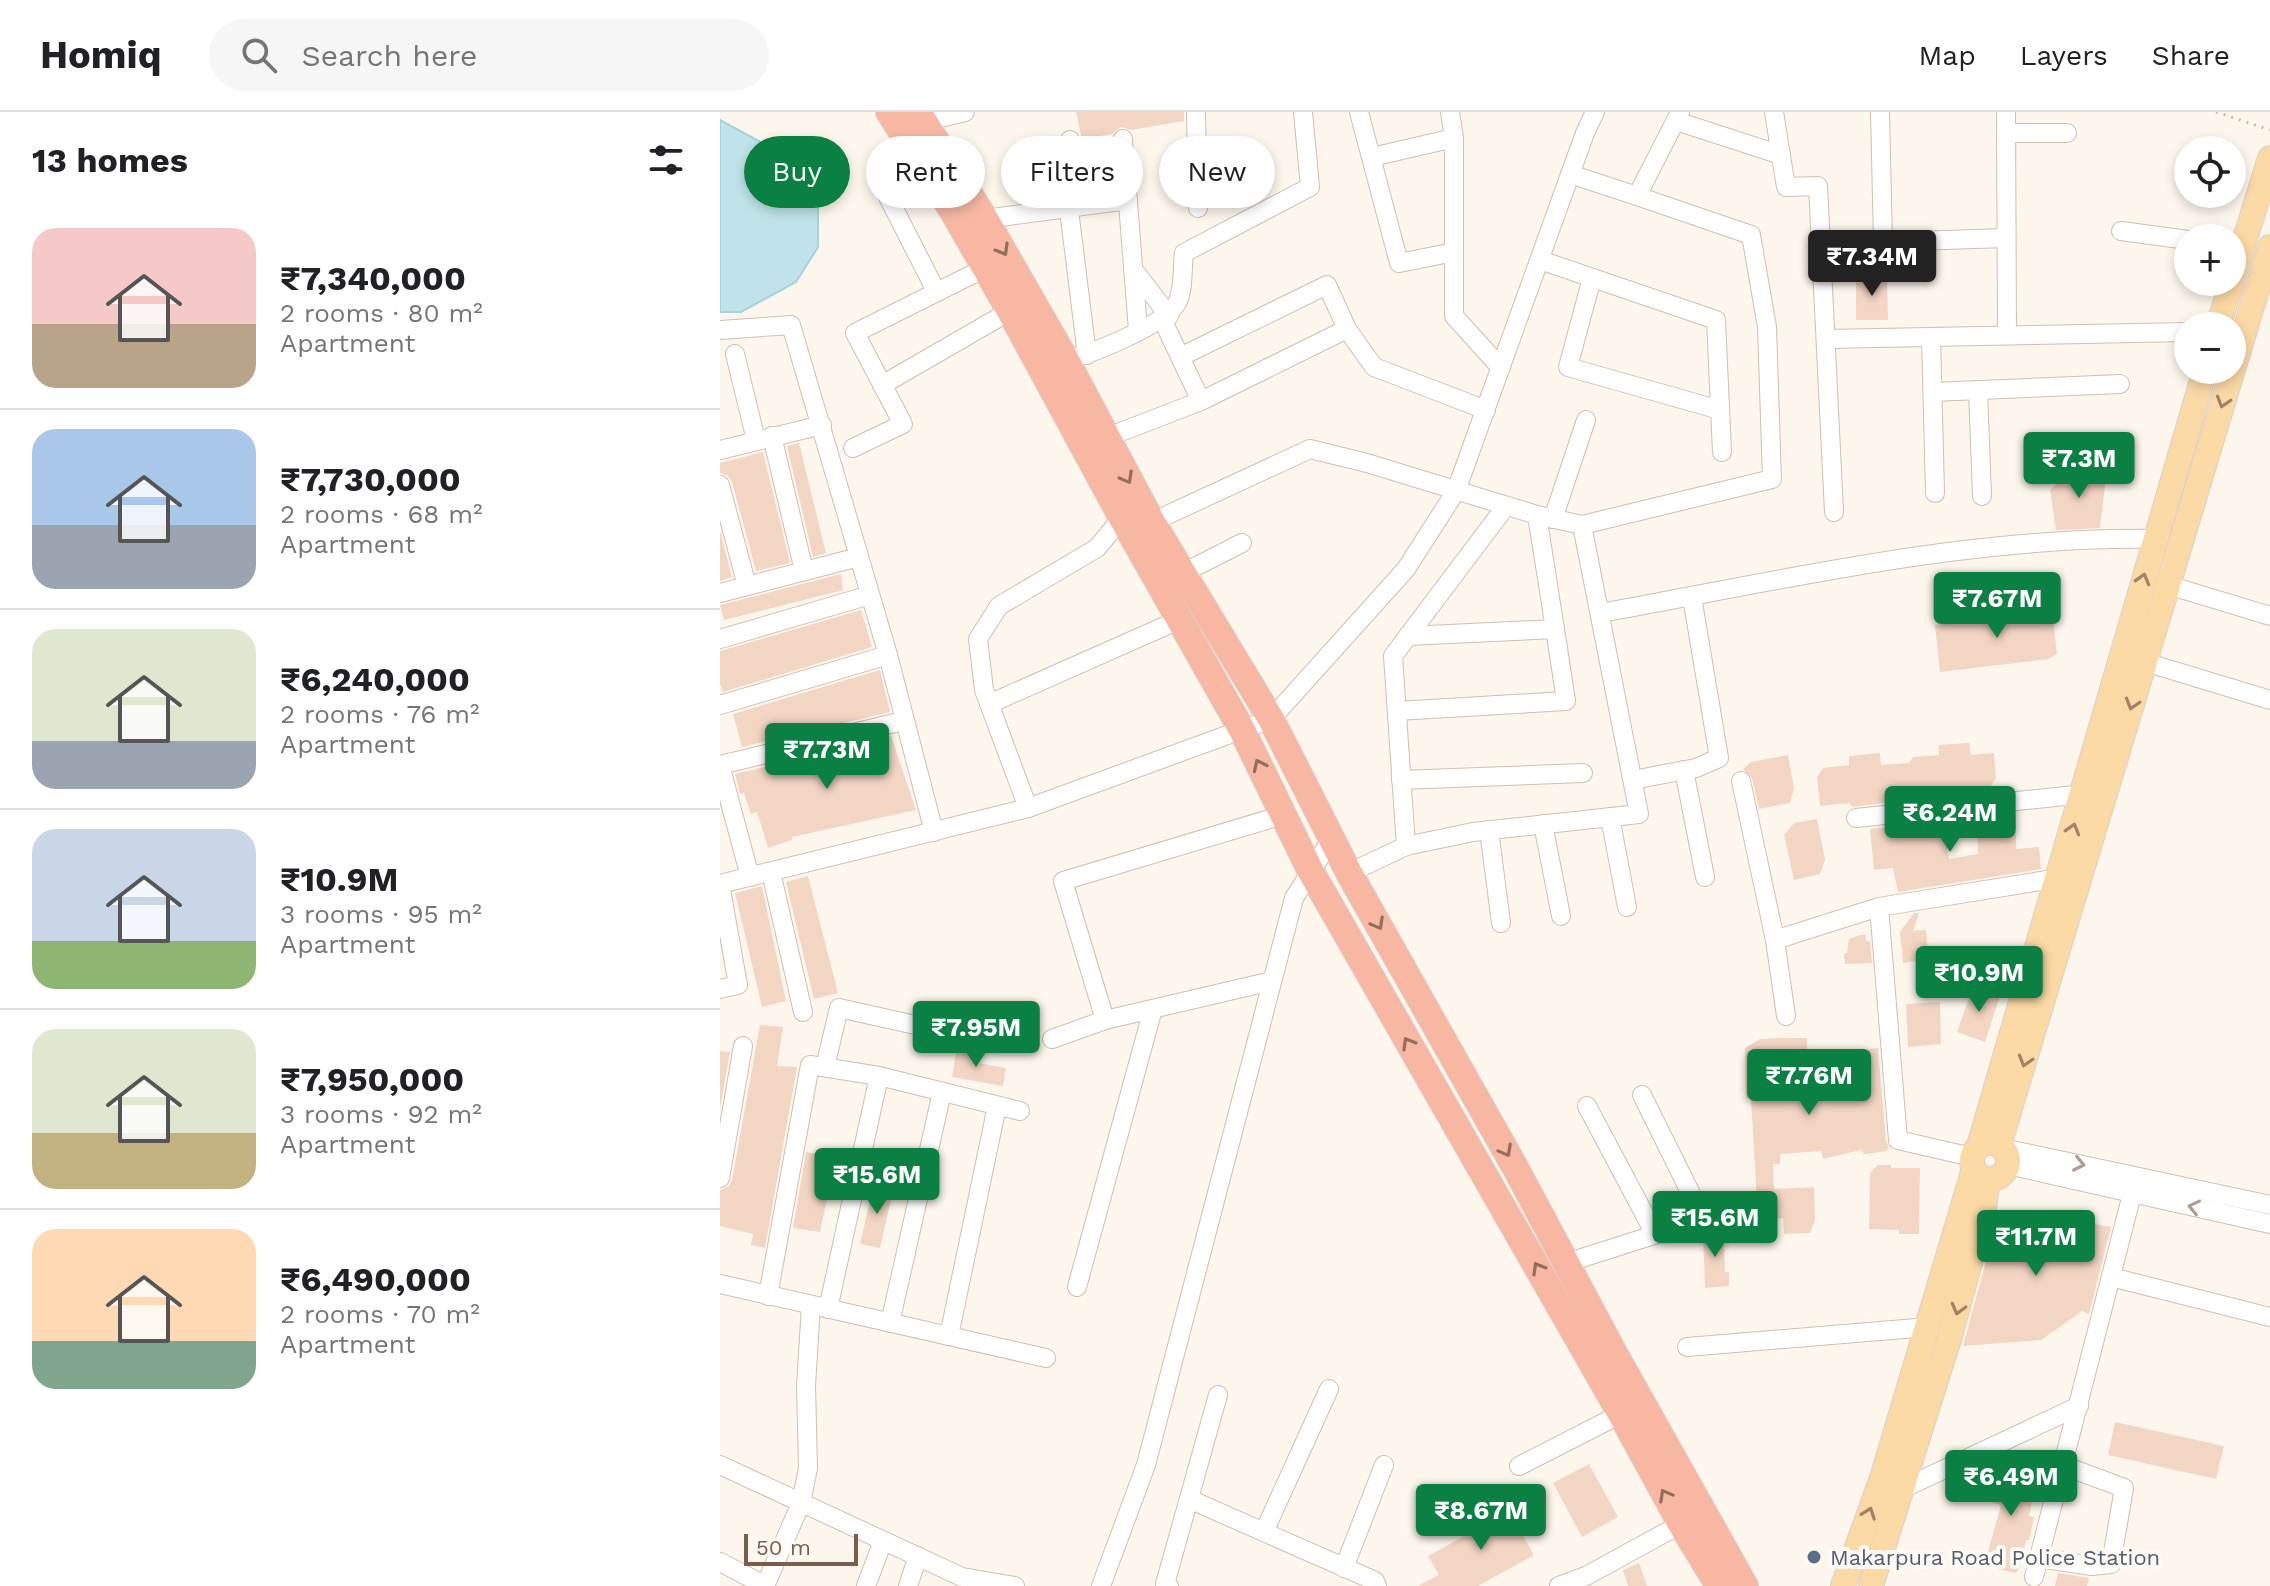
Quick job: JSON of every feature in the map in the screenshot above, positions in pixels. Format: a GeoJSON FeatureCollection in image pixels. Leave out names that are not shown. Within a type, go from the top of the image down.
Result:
{"type":"FeatureCollection","features":[{"type":"Feature","properties":{"kind":"highway"},"geometry":{"type":"LineString","coordinates":[[889,112],[952,210],[1010,311],[1242,730],[1311,872],[1719,1586]]}},
{"type":"Feature","properties":{"kind":"highway"},"geometry":{"type":"LineString","coordinates":[[921,117],[1076,357],[1105,438],[1271,719],[1349,873],[1745,1586]]}},
{"type":"Feature","properties":{"kind":"main road"},"geometry":{"type":"LineString","coordinates":[[2246,224],[2270,158]]}},
{"type":"Feature","properties":{"kind":"main road"},"geometry":{"type":"LineString","coordinates":[[1843,1586],[1882,1478],[1928,1327],[1989,1158],[2145,662],[2270,247]]}},
{"type":"Feature","properties":{"kind":"main road"},"geometry":{"type":"LineString","coordinates":[[1871,1586],[1955,1321],[1983,1215],[1989,1158],[2059,878],[2201,384]]}},
{"type":"Feature","properties":{"kind":"street"},"geometry":{"type":"LineString","coordinates":[[921,117],[965,112]]}},
{"type":"Feature","properties":{"kind":"street"},"geometry":{"type":"LineString","coordinates":[[1196,112],[1196,136]]}},
{"type":"Feature","properties":{"kind":"street"},"geometry":{"type":"LineString","coordinates":[[1069,210],[1076,357],[1165,317],[1179,299],[1184,253],[1310,187],[1303,112]]}},
{"type":"Feature","properties":{"kind":"street"},"geometry":{"type":"LineString","coordinates":[[1359,112],[1399,263],[1454,252]]}},
{"type":"Feature","properties":{"kind":"street"},"geometry":{"type":"LineString","coordinates":[[1450,112],[1454,138],[1454,316],[1501,368]]}},
{"type":"Feature","properties":{"kind":"street"},"geometry":{"type":"LineString","coordinates":[[720,989],[738,985],[720,884],[1028,808],[1271,719],[1406,569],[1456,491],[1595,112]]}},
{"type":"Feature","properties":{"kind":"street"},"geometry":{"type":"LineString","coordinates":[[1774,112],[1786,187],[1818,186],[1834,512]]}},
{"type":"Feature","properties":{"kind":"street"},"geometry":{"type":"LineString","coordinates":[[1880,112],[1883,242],[2006,238]]}},
{"type":"Feature","properties":{"kind":"street"},"geometry":{"type":"LineString","coordinates":[[2006,112],[2007,335]]}},
{"type":"Feature","properties":{"kind":"street"},"geometry":{"type":"LineString","coordinates":[[1637,196],[1678,116],[1781,155]]}},
{"type":"Feature","properties":{"kind":"street"},"geometry":{"type":"LineString","coordinates":[[2006,133],[2067,133]]}},
{"type":"Feature","properties":{"kind":"street"},"geometry":{"type":"LineString","coordinates":[[1372,157],[1454,138]]}},
{"type":"Feature","properties":{"kind":"street"},"geometry":{"type":"LineString","coordinates":[[1152,522],[1310,449],[1582,525],[1772,479],[1767,327],[1751,235],[1570,174]]}},
{"type":"Feature","properties":{"kind":"street"},"geometry":{"type":"LineString","coordinates":[[894,208],[936,291]]}},
{"type":"Feature","properties":{"kind":"street"},"geometry":{"type":"LineString","coordinates":[[985,219],[1081,208]]}},
{"type":"Feature","properties":{"kind":"street"},"geometry":{"type":"LineString","coordinates":[[1129,208],[1138,330]]}},
{"type":"Feature","properties":{"kind":"street"},"geometry":{"type":"LineString","coordinates":[[2121,231],[2174,238]]}},
{"type":"Feature","properties":{"kind":"street"},"geometry":{"type":"LineString","coordinates":[[1540,260],[1716,320],[1722,452]]}},
{"type":"Feature","properties":{"kind":"street"},"geometry":{"type":"LineString","coordinates":[[853,448],[903,424],[855,333],[985,268]]}},
{"type":"Feature","properties":{"kind":"street"},"geometry":{"type":"LineString","coordinates":[[1133,269],[1165,317],[1201,401]]}},
{"type":"Feature","properties":{"kind":"street"},"geometry":{"type":"LineString","coordinates":[[1592,278],[1568,367],[1720,410]]}},
{"type":"Feature","properties":{"kind":"street"},"geometry":{"type":"LineString","coordinates":[[1180,357],[1327,285],[1347,329],[1374,367],[1486,410]]}},
{"type":"Feature","properties":{"kind":"street"},"geometry":{"type":"LineString","coordinates":[[882,385],[1010,311]]}},
{"type":"Feature","properties":{"kind":"street"},"geometry":{"type":"LineString","coordinates":[[720,330],[791,325],[888,655],[934,832]]}},
{"type":"Feature","properties":{"kind":"street"},"geometry":{"type":"LineString","coordinates":[[1105,438],[1201,401],[1347,329]]}},
{"type":"Feature","properties":{"kind":"street"},"geometry":{"type":"LineString","coordinates":[[1826,339],[2174,332]]}},
{"type":"Feature","properties":{"kind":"street"},"geometry":{"type":"LineString","coordinates":[[1931,337],[1935,493]]}},
{"type":"Feature","properties":{"kind":"street"},"geometry":{"type":"LineString","coordinates":[[735,354],[804,571]]}},
{"type":"Feature","properties":{"kind":"street"},"geometry":{"type":"LineString","coordinates":[[1933,392],[2120,384]]}},
{"type":"Feature","properties":{"kind":"street"},"geometry":{"type":"LineString","coordinates":[[1978,390],[1982,496]]}},
{"type":"Feature","properties":{"kind":"street"},"geometry":{"type":"LineString","coordinates":[[1397,711],[1566,701],[1555,629],[1545,517],[1586,420]]}},
{"type":"Feature","properties":{"kind":"street"},"geometry":{"type":"LineString","coordinates":[[720,450],[822,425]]}},
{"type":"Feature","properties":{"kind":"street"},"geometry":{"type":"LineString","coordinates":[[720,485],[747,586]]}},
{"type":"Feature","properties":{"kind":"street"},"geometry":{"type":"LineString","coordinates":[[1406,846],[1393,656],[1506,506]]}},
{"type":"Feature","properties":{"kind":"street"},"geometry":{"type":"LineString","coordinates":[[1028,808],[984,690],[978,639],[999,606],[1097,548],[1122,518]]}},
{"type":"Feature","properties":{"kind":"street"},"geometry":{"type":"LineString","coordinates":[[1349,873],[1406,846],[1489,830],[1639,814],[1582,525]]}},
{"type":"Feature","properties":{"kind":"street"},"geometry":{"type":"LineString","coordinates":[[1601,613],[1946,551],[2115,538],[2155,539]]}},
{"type":"Feature","properties":{"kind":"street"},"geometry":{"type":"LineString","coordinates":[[1183,573],[1242,543]]}},
{"type":"Feature","properties":{"kind":"street"},"geometry":{"type":"LineString","coordinates":[[720,593],[859,557]]}},
{"type":"Feature","properties":{"kind":"street"},"geometry":{"type":"LineString","coordinates":[[2168,585],[2270,616]]}},
{"type":"Feature","properties":{"kind":"street"},"geometry":{"type":"LineString","coordinates":[[720,639],[870,595]]}},
{"type":"Feature","properties":{"kind":"street"},"geometry":{"type":"LineString","coordinates":[[1633,780],[1684,770],[1719,758],[1692,597]]}},
{"type":"Feature","properties":{"kind":"street"},"geometry":{"type":"LineString","coordinates":[[989,704],[1181,619]]}},
{"type":"Feature","properties":{"kind":"street"},"geometry":{"type":"LineString","coordinates":[[1408,636],[1555,629]]}},
{"type":"Feature","properties":{"kind":"street"},"geometry":{"type":"LineString","coordinates":[[720,705],[888,655]]}},
{"type":"Feature","properties":{"kind":"street"},"geometry":{"type":"LineString","coordinates":[[2145,662],[2270,700]]}},
{"type":"Feature","properties":{"kind":"street"},"geometry":{"type":"LineString","coordinates":[[750,877],[726,812],[720,765],[903,721]]}},
{"type":"Feature","properties":{"kind":"street"},"geometry":{"type":"LineString","coordinates":[[1684,770],[1705,877]]}},
{"type":"Feature","properties":{"kind":"street"},"geometry":{"type":"LineString","coordinates":[[1401,780],[1583,773]]}},
{"type":"Feature","properties":{"kind":"street"},"geometry":{"type":"LineString","coordinates":[[1741,781],[1775,940],[1786,1016]]}},
{"type":"Feature","properties":{"kind":"street"},"geometry":{"type":"LineString","coordinates":[[1856,818],[2084,794]]}},
{"type":"Feature","properties":{"kind":"street"},"geometry":{"type":"LineString","coordinates":[[1105,1020],[1063,881],[1283,815]]}},
{"type":"Feature","properties":{"kind":"street"},"geometry":{"type":"LineString","coordinates":[[1610,817],[1627,907]]}},
{"type":"Feature","properties":{"kind":"street"},"geometry":{"type":"LineString","coordinates":[[1543,824],[1561,916]]}},
{"type":"Feature","properties":{"kind":"street"},"geometry":{"type":"LineString","coordinates":[[1489,830],[1501,923]]}},
{"type":"Feature","properties":{"kind":"street"},"geometry":{"type":"LineString","coordinates":[[1101,1586],[1146,1465],[1294,898],[1331,840]]}},
{"type":"Feature","properties":{"kind":"street"},"geometry":{"type":"LineString","coordinates":[[771,872],[803,1012]]}},
{"type":"Feature","properties":{"kind":"street"},"geometry":{"type":"LineString","coordinates":[[1775,940],[1879,907],[2059,878]]}},
{"type":"Feature","properties":{"kind":"street"},"geometry":{"type":"LineString","coordinates":[[1879,907],[1898,1140],[2270,1205]]}},
{"type":"Feature","properties":{"kind":"street"},"geometry":{"type":"LineString","coordinates":[[1052,1039],[1105,1020],[1272,981]]}},
{"type":"Feature","properties":{"kind":"street"},"geometry":{"type":"LineString","coordinates":[[825,1067],[839,1008],[978,1039]]}},
{"type":"Feature","properties":{"kind":"street"},"geometry":{"type":"LineString","coordinates":[[1077,1287],[1153,1009]]}},
{"type":"Feature","properties":{"kind":"street"},"geometry":{"type":"LineString","coordinates":[[720,1178],[743,1046]]}},
{"type":"Feature","properties":{"kind":"street"},"geometry":{"type":"LineString","coordinates":[[768,1296],[810,1065],[879,1076],[1020,1111]]}},
{"type":"Feature","properties":{"kind":"street"},"geometry":{"type":"LineString","coordinates":[[720,1562],[765,1586],[801,1503],[808,1468],[806,1386],[820,1307],[879,1076]]}},
{"type":"Feature","properties":{"kind":"street"},"geometry":{"type":"LineString","coordinates":[[890,1323],[942,1092]]}},
{"type":"Feature","properties":{"kind":"street"},"geometry":{"type":"LineString","coordinates":[[1642,1095],[1703,1218]]}},
{"type":"Feature","properties":{"kind":"street"},"geometry":{"type":"LineString","coordinates":[[949,1336],[997,1106]]}},
{"type":"Feature","properties":{"kind":"street"},"geometry":{"type":"LineString","coordinates":[[1587,1106],[1655,1234]]}},
{"type":"Feature","properties":{"kind":"street"},"geometry":{"type":"LineString","coordinates":[[1989,1158],[2270,1224]]}},
{"type":"Feature","properties":{"kind":"street"},"geometry":{"type":"LineString","coordinates":[[2034,1577],[2132,1194]]}},
{"type":"Feature","properties":{"kind":"street"},"geometry":{"type":"LineString","coordinates":[[1566,1263],[1745,1206]]}},
{"type":"Feature","properties":{"kind":"street"},"geometry":{"type":"LineString","coordinates":[[2111,1277],[2270,1317]]}},
{"type":"Feature","properties":{"kind":"street"},"geometry":{"type":"LineString","coordinates":[[720,1284],[1046,1358]]}},
{"type":"Feature","properties":{"kind":"street"},"geometry":{"type":"LineString","coordinates":[[1687,1347],[1928,1327]]}},
{"type":"Feature","properties":{"kind":"street"},"geometry":{"type":"LineString","coordinates":[[1264,1532],[1329,1389]]}},
{"type":"Feature","properties":{"kind":"street"},"geometry":{"type":"LineString","coordinates":[[1169,1586],[1165,1584],[1218,1395]]}},
{"type":"Feature","properties":{"kind":"street"},"geometry":{"type":"LineString","coordinates":[[1902,1489],[2079,1406]]}},
{"type":"Feature","properties":{"kind":"street"},"geometry":{"type":"LineString","coordinates":[[1519,1466],[1621,1414]]}},
{"type":"Feature","properties":{"kind":"street"},"geometry":{"type":"LineString","coordinates":[[720,1465],[962,1577],[1015,1586]]}},
{"type":"Feature","properties":{"kind":"street"},"geometry":{"type":"LineString","coordinates":[[1344,1568],[1384,1465]]}},
{"type":"Feature","properties":{"kind":"street"},"geometry":{"type":"LineString","coordinates":[[2039,1558],[2092,1566],[2111,1564],[2124,1488],[2062,1465]]}},
{"type":"Feature","properties":{"kind":"street"},"geometry":{"type":"LineString","coordinates":[[1189,1499],[1375,1581],[1377,1586]]}},
{"type":"Feature","properties":{"kind":"street"},"geometry":{"type":"LineString","coordinates":[[1559,1586],[1588,1581],[1681,1524]]}},
{"type":"Feature","properties":{"kind":"street"},"geometry":{"type":"LineString","coordinates":[[866,1586],[883,1541]]}},
{"type":"Feature","properties":{"kind":"street"},"geometry":{"type":"LineString","coordinates":[[908,1586],[918,1556]]}},
{"type":"Feature","properties":{"kind":"path"},"geometry":{"type":"LineString","coordinates":[[2216,112],[2270,130]]}},
{"type":"Feature","properties":{"kind":"water"},"geometry":{"type":"Polygon","coordinates":[[[720,120],[750,136],[744,136],[744,208],[818,208],[818,247],[796,282],[741,312],[720,312],[720,120]]]}},
{"type":"Feature","properties":{"kind":"building"},"geometry":{"type":"Polygon","coordinates":[[[1076,112],[1184,112],[1184,121],[1131,130],[1121,127],[1112,134],[1081,136],[1076,112]]]}},
{"type":"Feature","properties":{"kind":"building"},"geometry":{"type":"Polygon","coordinates":[[[1887,275],[1888,320],[1856,320],[1856,276],[1887,275]]]}},
{"type":"Feature","properties":{"kind":"building"},"geometry":{"type":"Polygon","coordinates":[[[799,443],[826,553],[813,557],[787,446],[799,443]]]}},
{"type":"Feature","properties":{"kind":"building"},"geometry":{"type":"Polygon","coordinates":[[[763,452],[790,563],[756,571],[732,482],[720,473],[720,463],[763,452]]]}},
{"type":"Feature","properties":{"kind":"building"},"geometry":{"type":"Polygon","coordinates":[[[2101,467],[2105,486],[2100,528],[2056,530],[2050,490],[2066,474],[2101,467]]]}},
{"type":"Feature","properties":{"kind":"building"},"geometry":{"type":"Polygon","coordinates":[[[720,531],[732,577],[720,581],[720,531]]]}},
{"type":"Feature","properties":{"kind":"building"},"geometry":{"type":"Polygon","coordinates":[[[841,574],[843,590],[724,620],[720,605],[841,574]]]}},
{"type":"Feature","properties":{"kind":"building"},"geometry":{"type":"Polygon","coordinates":[[[2038,608],[2053,618],[2057,654],[2049,659],[1940,672],[1935,625],[1987,619],[1991,614],[2038,608]]]}},
{"type":"Feature","properties":{"kind":"building"},"geometry":{"type":"Polygon","coordinates":[[[861,610],[872,647],[723,692],[720,684],[720,651],[861,610]]]}},
{"type":"Feature","properties":{"kind":"building"},"geometry":{"type":"Polygon","coordinates":[[[880,670],[890,712],[742,747],[733,714],[880,670]]]}},
{"type":"Feature","properties":{"kind":"building"},"geometry":{"type":"Polygon","coordinates":[[[891,736],[916,810],[792,837],[792,840],[768,848],[757,812],[751,814],[744,793],[740,794],[735,774],[891,736]]]}},
{"type":"Feature","properties":{"kind":"building"},"geometry":{"type":"Polygon","coordinates":[[[1969,743],[1971,755],[1994,753],[1996,778],[1987,792],[1941,796],[1938,792],[1853,807],[1849,803],[1820,806],[1817,777],[1823,768],[1849,765],[1849,756],[1880,753],[1881,765],[1909,763],[1913,757],[1939,755],[1938,745],[1969,743]]]}},
{"type":"Feature","properties":{"kind":"building"},"geometry":{"type":"Polygon","coordinates":[[[1788,755],[1794,788],[1790,803],[1759,809],[1752,778],[1743,769],[1751,762],[1788,755]]]}},
{"type":"Feature","properties":{"kind":"building"},"geometry":{"type":"Polygon","coordinates":[[[2016,815],[2016,849],[2039,847],[2041,869],[1898,892],[1893,868],[1874,870],[1870,829],[1943,821],[1949,859],[1978,854],[1977,817],[2016,815]]]}},
{"type":"Feature","properties":{"kind":"building"},"geometry":{"type":"Polygon","coordinates":[[[1817,819],[1825,860],[1820,874],[1794,880],[1784,835],[1794,823],[1817,819]]]}},
{"type":"Feature","properties":{"kind":"building"},"geometry":{"type":"Polygon","coordinates":[[[808,876],[838,993],[814,999],[786,882],[808,876]]]}},
{"type":"Feature","properties":{"kind":"building"},"geometry":{"type":"Polygon","coordinates":[[[762,886],[786,1001],[762,1007],[735,893],[762,886]]]}},
{"type":"Feature","properties":{"kind":"building"},"geometry":{"type":"Polygon","coordinates":[[[1914,913],[1919,913],[1913,931],[1926,930],[1928,954],[1924,960],[1903,963],[1900,932],[1914,913]]]}},
{"type":"Feature","properties":{"kind":"building"},"geometry":{"type":"Polygon","coordinates":[[[1866,935],[1866,941],[1870,941],[1872,963],[1845,964],[1844,953],[1847,953],[1849,939],[1866,935]]]}},
{"type":"Feature","properties":{"kind":"building"},"geometry":{"type":"Polygon","coordinates":[[[1973,987],[2000,996],[1985,1042],[1957,1032],[1973,987]]]}},
{"type":"Feature","properties":{"kind":"building"},"geometry":{"type":"Polygon","coordinates":[[[1940,1002],[1941,1044],[1908,1047],[1906,1004],[1940,1002]]]}},
{"type":"Feature","properties":{"kind":"building"},"geometry":{"type":"Polygon","coordinates":[[[760,1025],[783,1027],[777,1066],[797,1067],[765,1248],[751,1245],[753,1234],[720,1226],[720,1190],[729,1186],[732,1180],[760,1025]]]}},
{"type":"Feature","properties":{"kind":"building"},"geometry":{"type":"Polygon","coordinates":[[[1807,1038],[1807,1054],[1834,1056],[1878,1048],[1889,1147],[1887,1151],[1864,1154],[1861,1150],[1823,1159],[1821,1151],[1780,1154],[1780,1164],[1773,1164],[1774,1189],[1814,1187],[1815,1220],[1810,1233],[1784,1234],[1783,1218],[1758,1220],[1751,1098],[1746,1098],[1745,1048],[1760,1039],[1807,1038]]]}},
{"type":"Feature","properties":{"kind":"building"},"geometry":{"type":"Polygon","coordinates":[[[957,1047],[973,1050],[971,1062],[1006,1068],[1003,1086],[952,1077],[957,1047]]]}},
{"type":"Feature","properties":{"kind":"building"},"geometry":{"type":"Polygon","coordinates":[[[720,1051],[730,1052],[720,1108],[720,1051]]]}},
{"type":"Feature","properties":{"kind":"building"},"geometry":{"type":"Polygon","coordinates":[[[806,1152],[836,1158],[820,1232],[793,1228],[806,1152]]]}},
{"type":"Feature","properties":{"kind":"building"},"geometry":{"type":"Polygon","coordinates":[[[1878,1165],[1920,1168],[1919,1234],[1869,1229],[1870,1173],[1878,1165]]]}},
{"type":"Feature","properties":{"kind":"building"},"geometry":{"type":"Polygon","coordinates":[[[874,1183],[894,1187],[880,1248],[860,1244],[874,1183]]]}},
{"type":"Feature","properties":{"kind":"building"},"geometry":{"type":"Polygon","coordinates":[[[2010,1212],[2027,1212],[2111,1227],[2089,1314],[2082,1311],[2041,1340],[1963,1346],[1998,1217],[2010,1212]]]}},
{"type":"Feature","properties":{"kind":"building"},"geometry":{"type":"Polygon","coordinates":[[[1723,1226],[1725,1272],[1729,1272],[1729,1286],[1705,1288],[1703,1232],[1723,1226]]]}},
{"type":"Feature","properties":{"kind":"building"},"geometry":{"type":"Polygon","coordinates":[[[2115,1422],[2224,1446],[2216,1479],[2108,1455],[2115,1422]]]}},
{"type":"Feature","properties":{"kind":"building"},"geometry":{"type":"Polygon","coordinates":[[[1589,1464],[1618,1517],[1582,1537],[1553,1483],[1589,1464]]]}},
{"type":"Feature","properties":{"kind":"building"},"geometry":{"type":"Polygon","coordinates":[[[1993,1466],[2038,1476],[2029,1516],[2034,1517],[2029,1540],[2026,1540],[2016,1573],[1984,1566],[2001,1505],[1990,1502],[1992,1490],[1988,1489],[1993,1466]]]}},
{"type":"Feature","properties":{"kind":"building"},"geometry":{"type":"Polygon","coordinates":[[[1506,1505],[1534,1555],[1478,1586],[1418,1586],[1439,1575],[1428,1556],[1466,1535],[1463,1529],[1506,1505]]]}},
{"type":"Feature","properties":{"kind":"building"},"geometry":{"type":"Polygon","coordinates":[[[1639,1563],[1647,1586],[1628,1586],[1623,1570],[1639,1563]]]}},
{"type":"Feature","properties":{"kind":"building"},"geometry":{"type":"Polygon","coordinates":[[[2058,1573],[2089,1578],[2087,1586],[2055,1586],[2058,1573]]]}},
{"type":"Feature","properties":{"kind":"place","name":"Makarpura Road Police Station"},"geometry":{"type":"Point","coordinates":[1814,1557]}}]}
